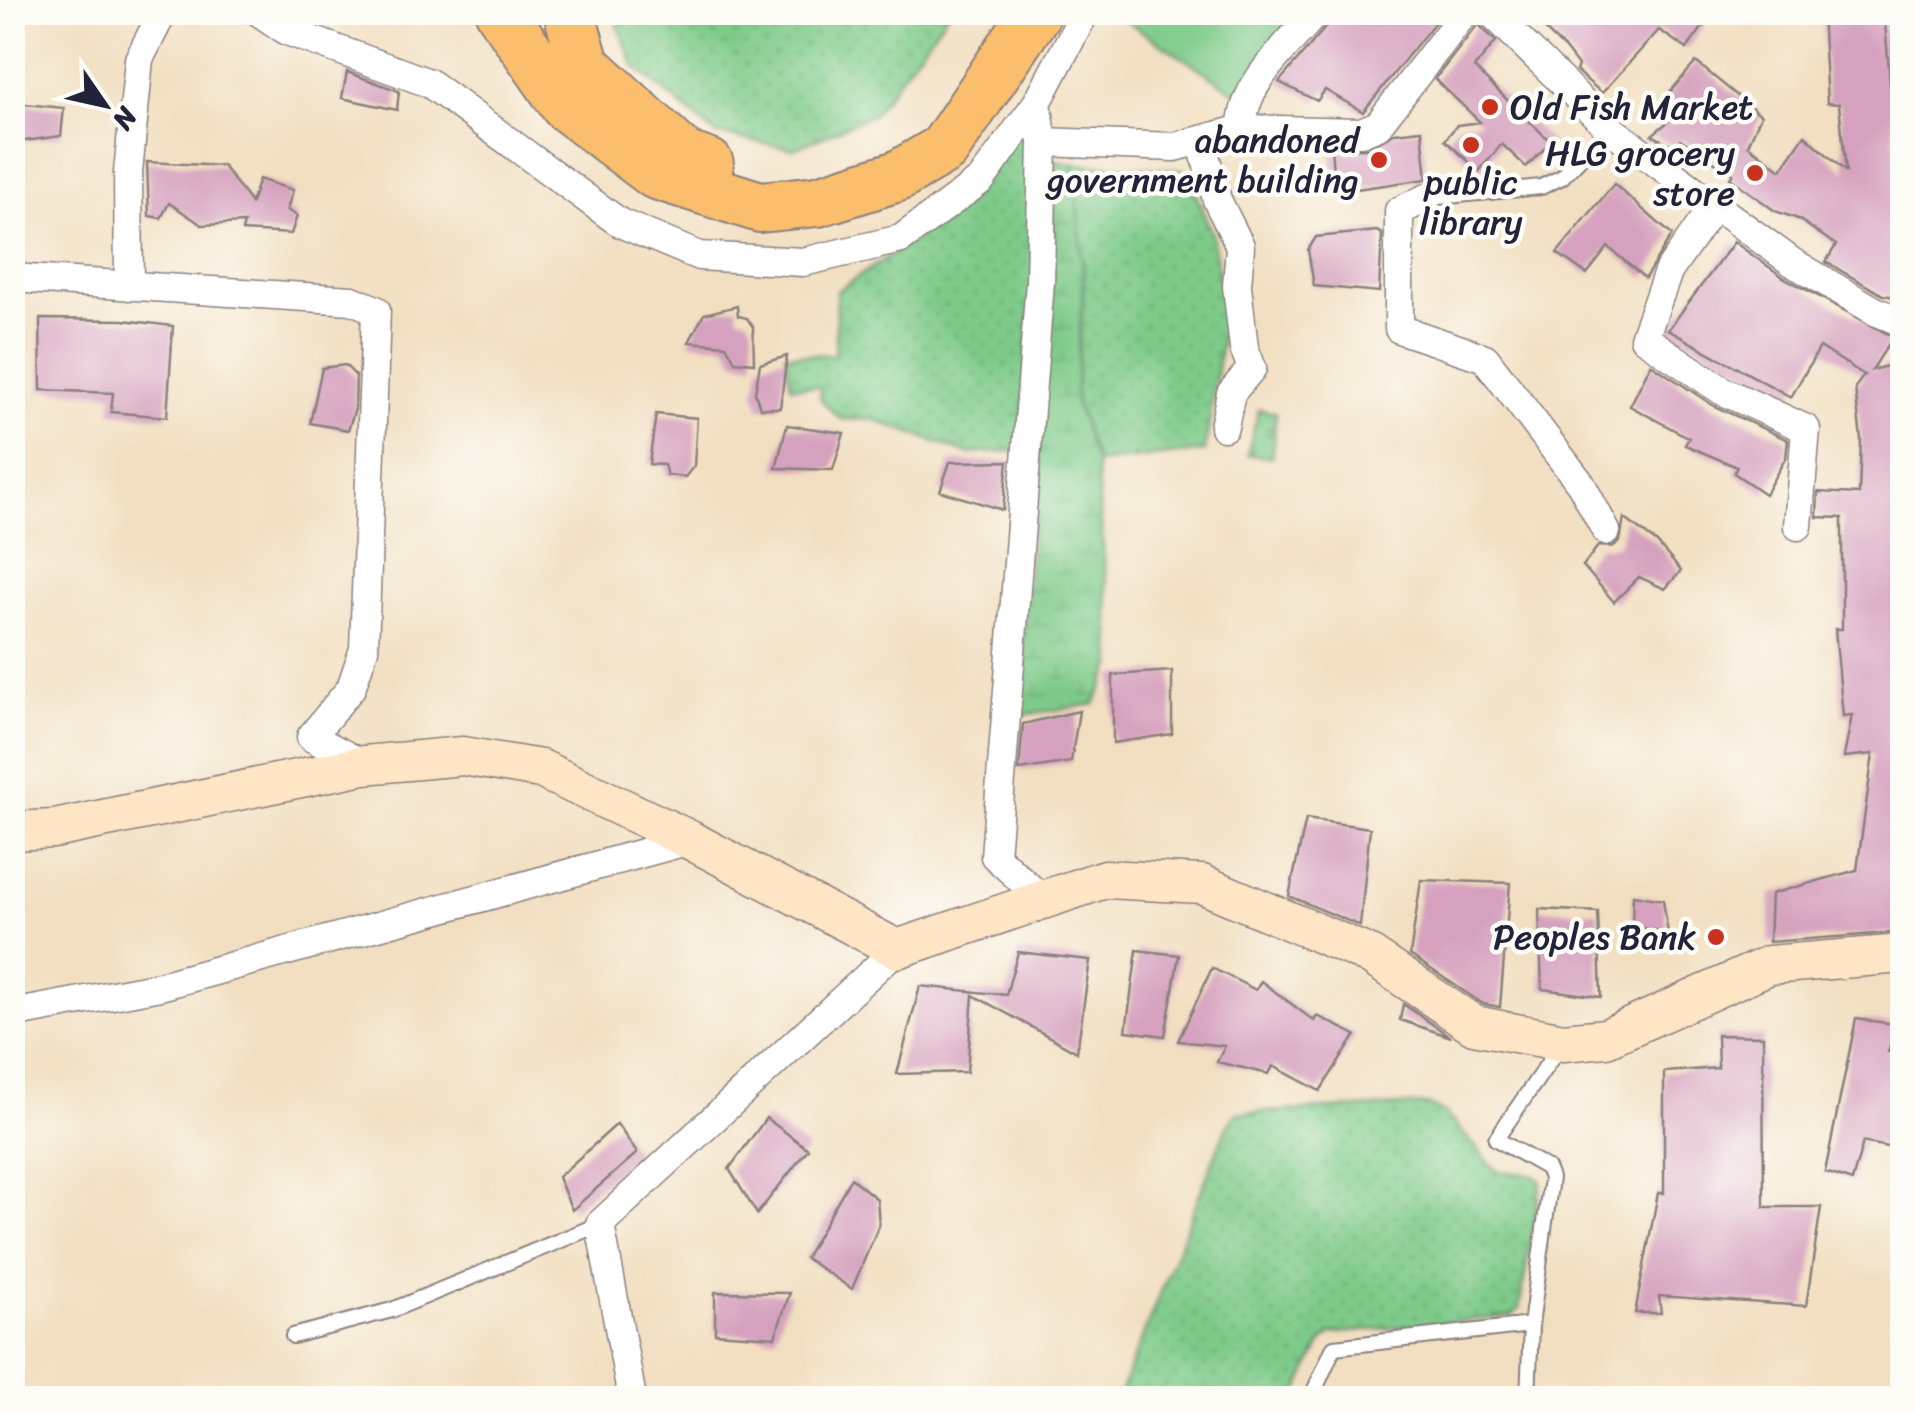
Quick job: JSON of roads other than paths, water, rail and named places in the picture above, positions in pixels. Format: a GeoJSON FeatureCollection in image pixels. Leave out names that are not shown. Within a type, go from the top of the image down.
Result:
{"type":"FeatureCollection","features":[{"type":"Feature","properties":{"kind":"highway"},"geometry":{"type":"LineString","coordinates":[[501,12],[566,106],[656,174],[760,208],[818,201],[882,181],[944,148],[1036,12]]}},
{"type":"Feature","properties":{"kind":"highway"},"geometry":{"type":"LineString","coordinates":[[569,12],[584,64],[684,156],[763,182],[900,147],[944,110],[1001,12]]}},
{"type":"Feature","properties":{"kind":"street"},"geometry":{"type":"LineString","coordinates":[[130,286],[128,173],[139,59],[163,12]]}},
{"type":"Feature","properties":{"kind":"street"},"geometry":{"type":"LineString","coordinates":[[259,12],[287,30],[429,84],[620,223],[699,256],[802,262],[902,239],[981,180],[1037,103],[1085,12]]}},
{"type":"Feature","properties":{"kind":"street"},"geometry":{"type":"LineString","coordinates":[[1242,129],[1242,108],[1256,83],[1316,12]]}},
{"type":"Feature","properties":{"kind":"street"},"geometry":{"type":"LineString","coordinates":[[1043,142],[1175,147],[1242,129],[1362,132],[1378,124],[1464,12]]}},
{"type":"Feature","properties":{"kind":"street"},"geometry":{"type":"LineString","coordinates":[[1491,12],[1609,128],[1792,262],[1875,311],[1902,322]]}},
{"type":"Feature","properties":{"kind":"street"},"geometry":{"type":"LineString","coordinates":[[1037,103],[1043,142],[1040,282],[995,856],[1044,900]]}},
{"type":"Feature","properties":{"kind":"street"},"geometry":{"type":"LineString","coordinates":[[1201,140],[1217,200],[1240,246],[1236,286],[1244,348],[1252,368],[1231,394],[1224,427]]}},
{"type":"Feature","properties":{"kind":"street"},"geometry":{"type":"LineString","coordinates":[[1428,198],[1399,211],[1399,329],[1484,358],[1581,484],[1606,531]]}},
{"type":"Feature","properties":{"kind":"street"},"geometry":{"type":"LineString","coordinates":[[1714,206],[1668,272],[1644,338],[1723,391],[1806,430],[1798,526]]}},
{"type":"Feature","properties":{"kind":"street"},"geometry":{"type":"LineString","coordinates":[[12,278],[352,300],[376,310],[364,649],[352,688],[311,737],[364,765]]}},
{"type":"Feature","properties":{"kind":"street"},"geometry":{"type":"LineString","coordinates":[[12,831],[54,829],[364,765],[463,756],[541,769],[690,840],[897,950]]}},
{"type":"Feature","properties":{"kind":"street"},"geometry":{"type":"LineString","coordinates":[[12,1014],[160,986],[690,840]]}},
{"type":"Feature","properties":{"kind":"street"},"geometry":{"type":"LineString","coordinates":[[632,1398],[600,1224],[897,950],[1105,879],[1202,884],[1370,955],[1474,1025],[1563,1042],[1606,1038],[1769,965],[1902,954]]}},
{"type":"Feature","properties":{"kind":"lane"},"geometry":{"type":"LineString","coordinates":[[1428,198],[1540,187],[1562,177],[1609,128]]}},
{"type":"Feature","properties":{"kind":"lane"},"geometry":{"type":"LineString","coordinates":[[1528,1398],[1531,1325],[1552,1178],[1547,1168],[1496,1139],[1563,1042]]}},
{"type":"Feature","properties":{"kind":"lane"},"geometry":{"type":"LineString","coordinates":[[293,1336],[392,1310],[600,1224]]}},
{"type":"Feature","properties":{"kind":"lane"},"geometry":{"type":"LineString","coordinates":[[1311,1398],[1334,1346],[1531,1325]]}},
{"type":"Feature","properties":{"kind":"place","name":"Old Fish Market"},"geometry":{"type":"Point","coordinates":[1490,107]}},
{"type":"Feature","properties":{"kind":"place","name":"public library"},"geometry":{"type":"Point","coordinates":[1471,145]}},
{"type":"Feature","properties":{"kind":"place","name":"abandoned government building"},"geometry":{"type":"Point","coordinates":[1379,160]}},
{"type":"Feature","properties":{"kind":"place","name":"HLG grocery store"},"geometry":{"type":"Point","coordinates":[1755,173]}},
{"type":"Feature","properties":{"kind":"place","name":"Peoples Bank"},"geometry":{"type":"Point","coordinates":[1716,937]}}]}
